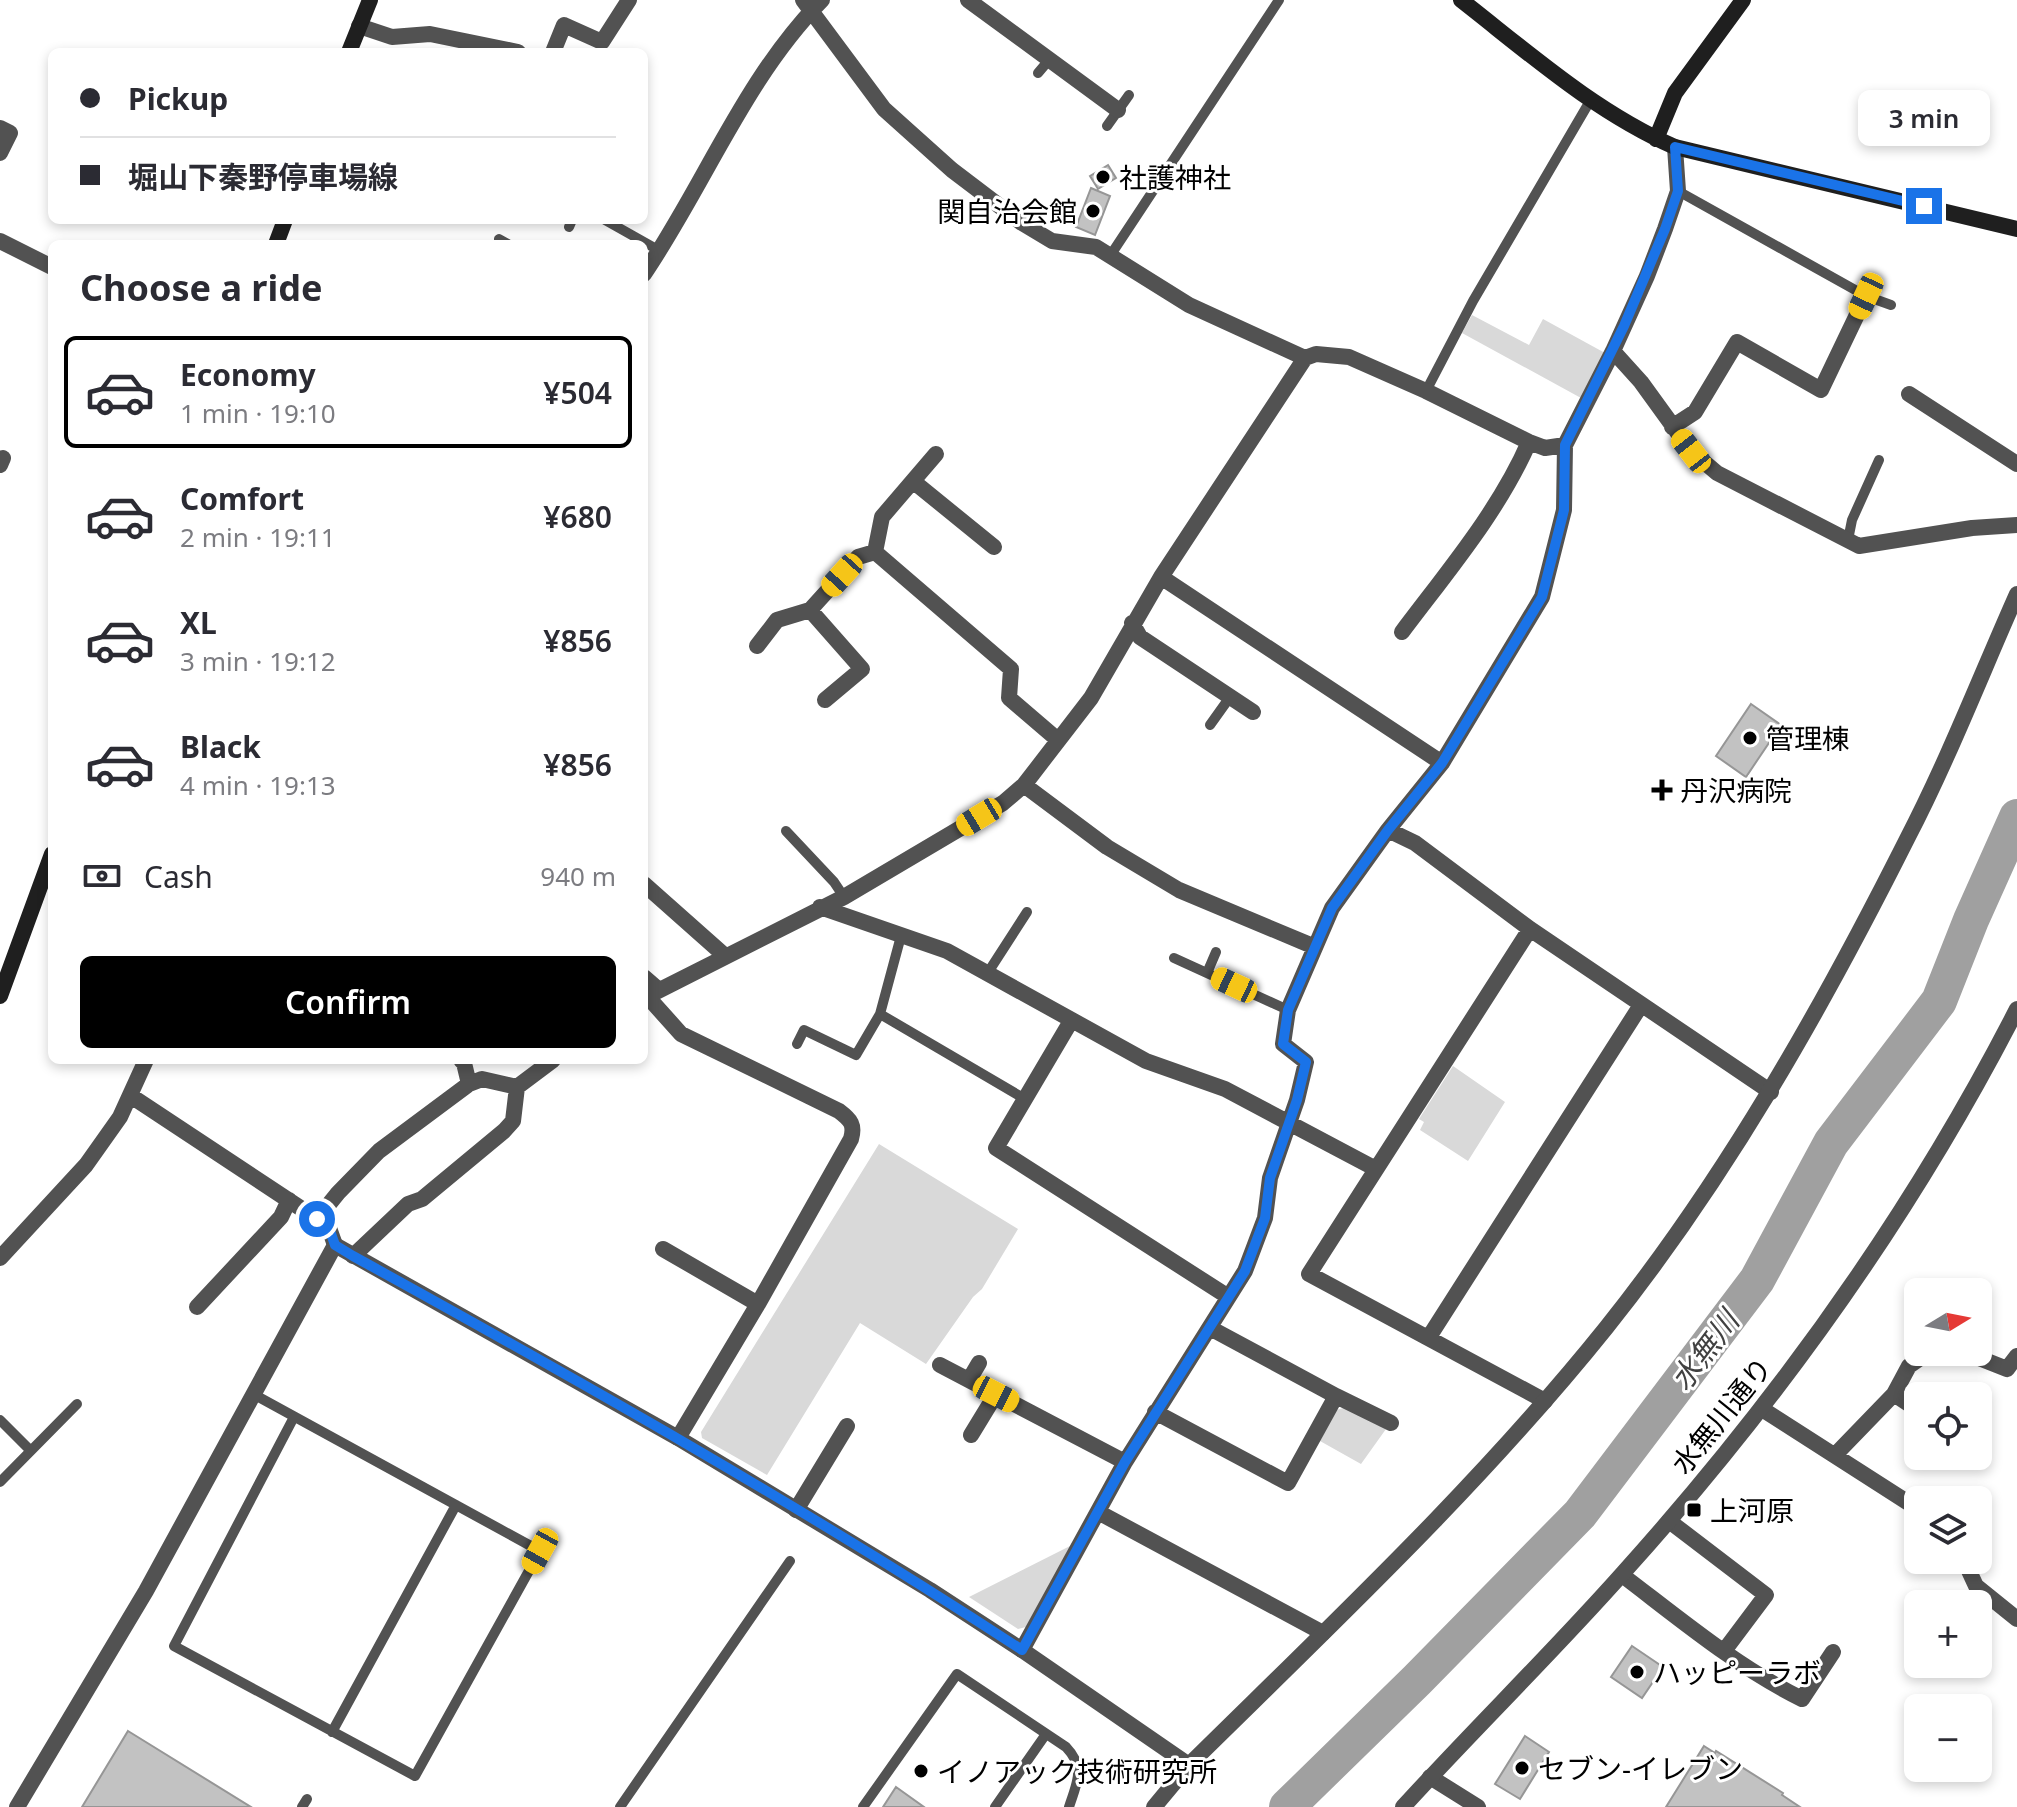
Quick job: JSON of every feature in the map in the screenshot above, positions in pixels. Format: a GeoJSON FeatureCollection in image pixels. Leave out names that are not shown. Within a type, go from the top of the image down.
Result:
{"type":"FeatureCollection","features":[{"type":"Feature","properties":{"kind":"main road"},"geometry":{"type":"LineString","coordinates":[[1461,0],[1590,101],[1675,147],[2017,229]]}},
{"type":"Feature","properties":{"kind":"main road"},"geometry":{"type":"LineString","coordinates":[[1656,139],[1675,93],[1743,0]]}},
{"type":"Feature","properties":{"kind":"main road"},"geometry":{"type":"LineString","coordinates":[[351,48],[364,2]]}},
{"type":"Feature","properties":{"kind":"main road"},"geometry":{"type":"LineString","coordinates":[[0,996],[48,865]]}},
{"type":"Feature","properties":{"kind":"street"},"geometry":{"type":"LineString","coordinates":[[555,48],[564,25],[602,42],[629,0]]}},
{"type":"Feature","properties":{"kind":"street"},"geometry":{"type":"LineString","coordinates":[[968,0],[1118,110]]}},
{"type":"Feature","properties":{"kind":"street"},"geometry":{"type":"LineString","coordinates":[[648,268],[736,118],[812,4],[884,109],[952,170],[1022,223],[1052,241],[1096,247],[1189,305],[1305,358]]}},
{"type":"Feature","properties":{"kind":"street"},"geometry":{"type":"LineString","coordinates":[[359,26],[392,37],[430,34],[498,48]]}},
{"type":"Feature","properties":{"kind":"street"},"geometry":{"type":"LineString","coordinates":[[0,128],[10,133],[0,153]]}},
{"type":"Feature","properties":{"kind":"street"},"geometry":{"type":"LineString","coordinates":[[1022,1650],[1125,1462],[1245,1271],[1265,1218],[1270,1178],[1297,1100],[1306,1062],[1283,1044],[1288,1010],[1332,908],[1388,830],[1442,763],[1542,597],[1564,510],[1565,445],[1647,276],[1678,191],[1675,147]]}},
{"type":"Feature","properties":{"kind":"street"},"geometry":{"type":"LineString","coordinates":[[0,241],[48,265]]}},
{"type":"Feature","properties":{"kind":"street"},"geometry":{"type":"LineString","coordinates":[[1672,427],[1695,412],[1737,342],[1821,390],[1866,296]]}},
{"type":"Feature","properties":{"kind":"street"},"geometry":{"type":"LineString","coordinates":[[1613,351],[1641,382],[1691,451],[1717,473],[1859,546],[1972,528],[2017,525]]}},
{"type":"Feature","properties":{"kind":"street"},"geometry":{"type":"LineString","coordinates":[[678,1438],[758,1304],[854,1129],[850,1119],[839,1111],[681,1034],[650,995],[844,897],[1003,803],[1024,785],[1091,698],[1132,623],[1305,358],[1316,354],[1349,357],[1529,442],[1545,448],[1565,445]]}},
{"type":"Feature","properties":{"kind":"street"},"geometry":{"type":"LineString","coordinates":[[1909,394],[1948,409],[2017,464]]}},
{"type":"Feature","properties":{"kind":"street"},"geometry":{"type":"LineString","coordinates":[[1402,632],[1470,540],[1519,465],[1529,442]]}},
{"type":"Feature","properties":{"kind":"street"},"geometry":{"type":"LineString","coordinates":[[875,552],[882,517],[936,454]]}},
{"type":"Feature","properties":{"kind":"street"},"geometry":{"type":"LineString","coordinates":[[914,482],[994,547]]}},
{"type":"Feature","properties":{"kind":"street"},"geometry":{"type":"LineString","coordinates":[[757,646],[777,620],[810,610],[858,557],[875,552]]}},
{"type":"Feature","properties":{"kind":"street"},"geometry":{"type":"LineString","coordinates":[[875,552],[1011,669],[1009,698],[1058,740]]}},
{"type":"Feature","properties":{"kind":"street"},"geometry":{"type":"LineString","coordinates":[[1161,577],[1442,763]]}},
{"type":"Feature","properties":{"kind":"street"},"geometry":{"type":"LineString","coordinates":[[1154,1807],[1189,1765],[1423,1533],[1545,1401],[1608,1326],[1703,1197],[1771,1092],[1908,838],[2017,594]]}},
{"type":"Feature","properties":{"kind":"street"},"geometry":{"type":"LineString","coordinates":[[810,610],[862,669],[825,700]]}},
{"type":"Feature","properties":{"kind":"street"},"geometry":{"type":"LineString","coordinates":[[1132,623],[1140,637],[1253,712]]}},
{"type":"Feature","properties":{"kind":"street"},"geometry":{"type":"LineString","coordinates":[[1024,785],[1107,847],[1179,890],[1315,947]]}},
{"type":"Feature","properties":{"kind":"street"},"geometry":{"type":"LineString","coordinates":[[1388,830],[1415,843],[1530,929],[1771,1092]]}},
{"type":"Feature","properties":{"kind":"street"},"geometry":{"type":"LineString","coordinates":[[648,888],[724,955]]}},
{"type":"Feature","properties":{"kind":"street"},"geometry":{"type":"LineString","coordinates":[[820,907],[947,951],[1146,1061],[1225,1089],[1376,1169]]}},
{"type":"Feature","properties":{"kind":"street"},"geometry":{"type":"LineString","coordinates":[[1530,929],[1309,1274],[1545,1401]]}},
{"type":"Feature","properties":{"kind":"street"},"geometry":{"type":"LineString","coordinates":[[1429,1337],[1641,1005]]}},
{"type":"Feature","properties":{"kind":"street","name":"水無川通り"},"geometry":{"type":"LineString","coordinates":[[1403,1807],[1622,1575],[1762,1409],[1830,1318],[1920,1181],[1986,1069],[2017,1009]]}},
{"type":"Feature","properties":{"kind":"street"},"geometry":{"type":"LineString","coordinates":[[1071,1021],[996,1148],[1227,1296]]}},
{"type":"Feature","properties":{"kind":"street"},"geometry":{"type":"LineString","coordinates":[[0,1258],[86,1165],[120,1117],[144,1064]]}},
{"type":"Feature","properties":{"kind":"street"},"geometry":{"type":"LineString","coordinates":[[464,1064],[469,1084]]}},
{"type":"Feature","properties":{"kind":"street"},"geometry":{"type":"LineString","coordinates":[[353,1256],[408,1204],[422,1199],[504,1131],[513,1121],[517,1087],[548,1064]]}},
{"type":"Feature","properties":{"kind":"street"},"geometry":{"type":"LineString","coordinates":[[317,1219],[379,1151],[469,1084],[482,1079],[517,1087]]}},
{"type":"Feature","properties":{"kind":"street"},"geometry":{"type":"LineString","coordinates":[[131,1096],[317,1219],[329,1228],[335,1245],[678,1438],[930,1590],[1189,1765]]}},
{"type":"Feature","properties":{"kind":"street"},"geometry":{"type":"LineString","coordinates":[[197,1307],[281,1217],[289,1200]]}},
{"type":"Feature","properties":{"kind":"street"},"geometry":{"type":"LineString","coordinates":[[17,1807],[146,1591],[335,1245]]}},
{"type":"Feature","properties":{"kind":"street"},"geometry":{"type":"LineString","coordinates":[[663,1249],[758,1304]]}},
{"type":"Feature","properties":{"kind":"street"},"geometry":{"type":"LineString","coordinates":[[1210,1328],[1391,1423]]}},
{"type":"Feature","properties":{"kind":"street"},"geometry":{"type":"LineString","coordinates":[[1992,1363],[2007,1369],[2017,1356]]}},
{"type":"Feature","properties":{"kind":"street"},"geometry":{"type":"LineString","coordinates":[[969,1380],[979,1363]]}},
{"type":"Feature","properties":{"kind":"street"},"geometry":{"type":"LineString","coordinates":[[940,1365],[1125,1462]]}},
{"type":"Feature","properties":{"kind":"street"},"geometry":{"type":"LineString","coordinates":[[1835,1455],[1894,1394],[1909,1366]]}},
{"type":"Feature","properties":{"kind":"street"},"geometry":{"type":"LineString","coordinates":[[971,1435],[996,1394]]}},
{"type":"Feature","properties":{"kind":"street"},"geometry":{"type":"LineString","coordinates":[[1894,1394],[1904,1401]]}},
{"type":"Feature","properties":{"kind":"street"},"geometry":{"type":"LineString","coordinates":[[1155,1412],[1288,1483],[1336,1396]]}},
{"type":"Feature","properties":{"kind":"street"},"geometry":{"type":"LineString","coordinates":[[1762,1409],[1904,1500]]}},
{"type":"Feature","properties":{"kind":"street"},"geometry":{"type":"LineString","coordinates":[[796,1510],[847,1426]]}},
{"type":"Feature","properties":{"kind":"street"},"geometry":{"type":"LineString","coordinates":[[1098,1512],[1323,1633]]}},
{"type":"Feature","properties":{"kind":"street"},"geometry":{"type":"LineString","coordinates":[[1669,1521],[1766,1595],[1724,1651]]}},
{"type":"Feature","properties":{"kind":"street"},"geometry":{"type":"LineString","coordinates":[[1970,1574],[1976,1586],[2017,1619]]}},
{"type":"Feature","properties":{"kind":"street"},"geometry":{"type":"LineString","coordinates":[[1622,1575],[1724,1651],[1778,1688],[1802,1699],[1833,1652]]}},
{"type":"Feature","properties":{"kind":"street"},"geometry":{"type":"LineString","coordinates":[[1430,1777],[1478,1807]]}},
{"type":"Feature","properties":{"kind":"lane"},"geometry":{"type":"LineString","coordinates":[[1110,256],[1279,0]]}},
{"type":"Feature","properties":{"kind":"lane"},"geometry":{"type":"LineString","coordinates":[[1038,73],[1049,60]]}},
{"type":"Feature","properties":{"kind":"lane"},"geometry":{"type":"LineString","coordinates":[[1107,126],[1129,95]]}},
{"type":"Feature","properties":{"kind":"lane"},"geometry":{"type":"LineString","coordinates":[[1426,391],[1473,301],[1590,101]]}},
{"type":"Feature","properties":{"kind":"lane"},"geometry":{"type":"LineString","coordinates":[[1678,191],[1866,296],[1891,305]]}},
{"type":"Feature","properties":{"kind":"lane"},"geometry":{"type":"LineString","coordinates":[[612,224],[640,240]]}},
{"type":"Feature","properties":{"kind":"lane"},"geometry":{"type":"LineString","coordinates":[[648,244],[660,251]]}},
{"type":"Feature","properties":{"kind":"lane"},"geometry":{"type":"LineString","coordinates":[[1848,540],[1852,520],[1879,460]]}},
{"type":"Feature","properties":{"kind":"lane"},"geometry":{"type":"LineString","coordinates":[[1210,725],[1230,697]]}},
{"type":"Feature","properties":{"kind":"lane"},"geometry":{"type":"LineString","coordinates":[[786,831],[844,897]]}},
{"type":"Feature","properties":{"kind":"lane"},"geometry":{"type":"LineString","coordinates":[[987,974],[1027,912]]}},
{"type":"Feature","properties":{"kind":"lane"},"geometry":{"type":"LineString","coordinates":[[797,1044],[804,1030],[856,1055],[880,1014],[901,936]]}},
{"type":"Feature","properties":{"kind":"lane"},"geometry":{"type":"LineString","coordinates":[[1207,973],[1216,952]]}},
{"type":"Feature","properties":{"kind":"lane"},"geometry":{"type":"LineString","coordinates":[[1174,958],[1288,1010]]}},
{"type":"Feature","properties":{"kind":"lane"},"geometry":{"type":"LineString","coordinates":[[880,1014],[1025,1099]]}},
{"type":"Feature","properties":{"kind":"lane"},"geometry":{"type":"LineString","coordinates":[[253,1394],[540,1551],[415,1776],[174,1646],[294,1417]]}},
{"type":"Feature","properties":{"kind":"lane"},"geometry":{"type":"LineString","coordinates":[[0,1482],[77,1404]]}},
{"type":"Feature","properties":{"kind":"lane"},"geometry":{"type":"LineString","coordinates":[[0,1420],[30,1450]]}},
{"type":"Feature","properties":{"kind":"lane"},"geometry":{"type":"LineString","coordinates":[[332,1732],[456,1505]]}},
{"type":"Feature","properties":{"kind":"lane"},"geometry":{"type":"LineString","coordinates":[[620,1807],[790,1561]]}},
{"type":"Feature","properties":{"kind":"lane"},"geometry":{"type":"LineString","coordinates":[[863,1807],[957,1674],[1066,1747],[1075,1757],[1080,1772],[1069,1807]]}},
{"type":"Feature","properties":{"kind":"lane"},"geometry":{"type":"LineString","coordinates":[[995,1807],[1046,1734]]}},
{"type":"Feature","properties":{"kind":"shaded area"},"geometry":{"type":"Polygon","coordinates":[[[1472,315],[1529,345],[1543,319],[1605,353],[1581,398],[1462,333],[1472,315]]]}},
{"type":"Feature","properties":{"kind":"shaded area"},"geometry":{"type":"Polygon","coordinates":[[[1453,1066],[1505,1102],[1468,1161],[1420,1130],[1424,1122],[1419,1119],[1453,1066]]]}},
{"type":"Feature","properties":{"kind":"shaded area"},"geometry":{"type":"Polygon","coordinates":[[[879,1144],[1018,1229],[982,1289],[973,1297],[926,1364],[860,1323],[767,1475],[702,1438],[701,1432],[879,1144]]]}},
{"type":"Feature","properties":{"kind":"shaded area"},"geometry":{"type":"Polygon","coordinates":[[[1347,1407],[1386,1429],[1361,1464],[1320,1441],[1336,1410],[1347,1407]]]}},
{"type":"Feature","properties":{"kind":"shaded area"},"geometry":{"type":"Polygon","coordinates":[[[1072,1545],[1026,1627],[1018,1629],[969,1597],[1072,1545]]]}},
{"type":"Feature","properties":{"kind":"building","name":"社護神社"},"geometry":{"type":"Polygon","coordinates":[[[1108,165],[1116,178],[1098,189],[1090,176],[1108,165]]]}},
{"type":"Feature","properties":{"kind":"building","name":"関自治会館"},"geometry":{"type":"Polygon","coordinates":[[[1091,188],[1110,196],[1095,235],[1076,227],[1091,188]]]}},
{"type":"Feature","properties":{"kind":"building","name":"管理棟"},"geometry":{"type":"Polygon","coordinates":[[[1751,704],[1781,725],[1746,777],[1716,756],[1751,704]]]}},
{"type":"Feature","properties":{"kind":"building","name":"ハッピーラボ"},"geometry":{"type":"Polygon","coordinates":[[[1632,1646],[1663,1667],[1642,1698],[1611,1677],[1632,1646]]]}},
{"type":"Feature","properties":{"kind":"building"},"geometry":{"type":"Polygon","coordinates":[[[128,1731],[251,1807],[82,1807],[128,1731]]]}},
{"type":"Feature","properties":{"kind":"building","name":"セブン-イレブン"},"geometry":{"type":"Polygon","coordinates":[[[1525,1736],[1549,1752],[1520,1799],[1495,1784],[1525,1736]]]}},
{"type":"Feature","properties":{"kind":"building"},"geometry":{"type":"Polygon","coordinates":[[[1704,1746],[1783,1793],[1800,1807],[1666,1807],[1704,1746]]]}},
{"type":"Feature","properties":{"kind":"building"},"geometry":{"type":"Polygon","coordinates":[[[896,1787],[924,1807],[883,1807],[896,1787]]]}},
{"type":"Feature","properties":{"kind":"waterway","name":"水無川"},"geometry":{"type":"LineString","coordinates":[[1287,1807],[1580,1514],[1757,1280],[1831,1143],[1939,1001],[2017,817]]}},
{"type":"Feature","properties":{"kind":"place","name":"社護神社"},"geometry":{"type":"Point","coordinates":[1103,177]}},
{"type":"Feature","properties":{"kind":"place","name":"関自治会館"},"geometry":{"type":"Point","coordinates":[1093,211]}},
{"type":"Feature","properties":{"kind":"place","name":"管理棟"},"geometry":{"type":"Point","coordinates":[1750,738]}},
{"type":"Feature","properties":{"kind":"place","name":"丹沢病院"},"geometry":{"type":"Point","coordinates":[1662,790]}},
{"type":"Feature","properties":{"kind":"place","name":"上河原"},"geometry":{"type":"Point","coordinates":[1694,1510]}},
{"type":"Feature","properties":{"kind":"place","name":"ハッピーラボ"},"geometry":{"type":"Point","coordinates":[1637,1672]}},
{"type":"Feature","properties":{"kind":"place","name":"セブン-イレブン"},"geometry":{"type":"Point","coordinates":[1522,1768]}},
{"type":"Feature","properties":{"kind":"place","name":"イノアック技術研究所"},"geometry":{"type":"Point","coordinates":[921,1771]}},
{"type":"Feature","properties":{"kind":"route"},"geometry":{"type":"LineString","coordinates":[[317,1219],[329,1228],[335,1245],[678,1438],[930,1590],[1022,1650],[1125,1462],[1245,1271],[1265,1218],[1270,1178],[1297,1100],[1306,1062],[1283,1044],[1288,1010],[1332,908],[1388,830],[1442,763],[1542,597],[1564,510],[1565,445],[1613,351],[1665,229],[1678,191],[1675,147],[1924,206]]}}]}
